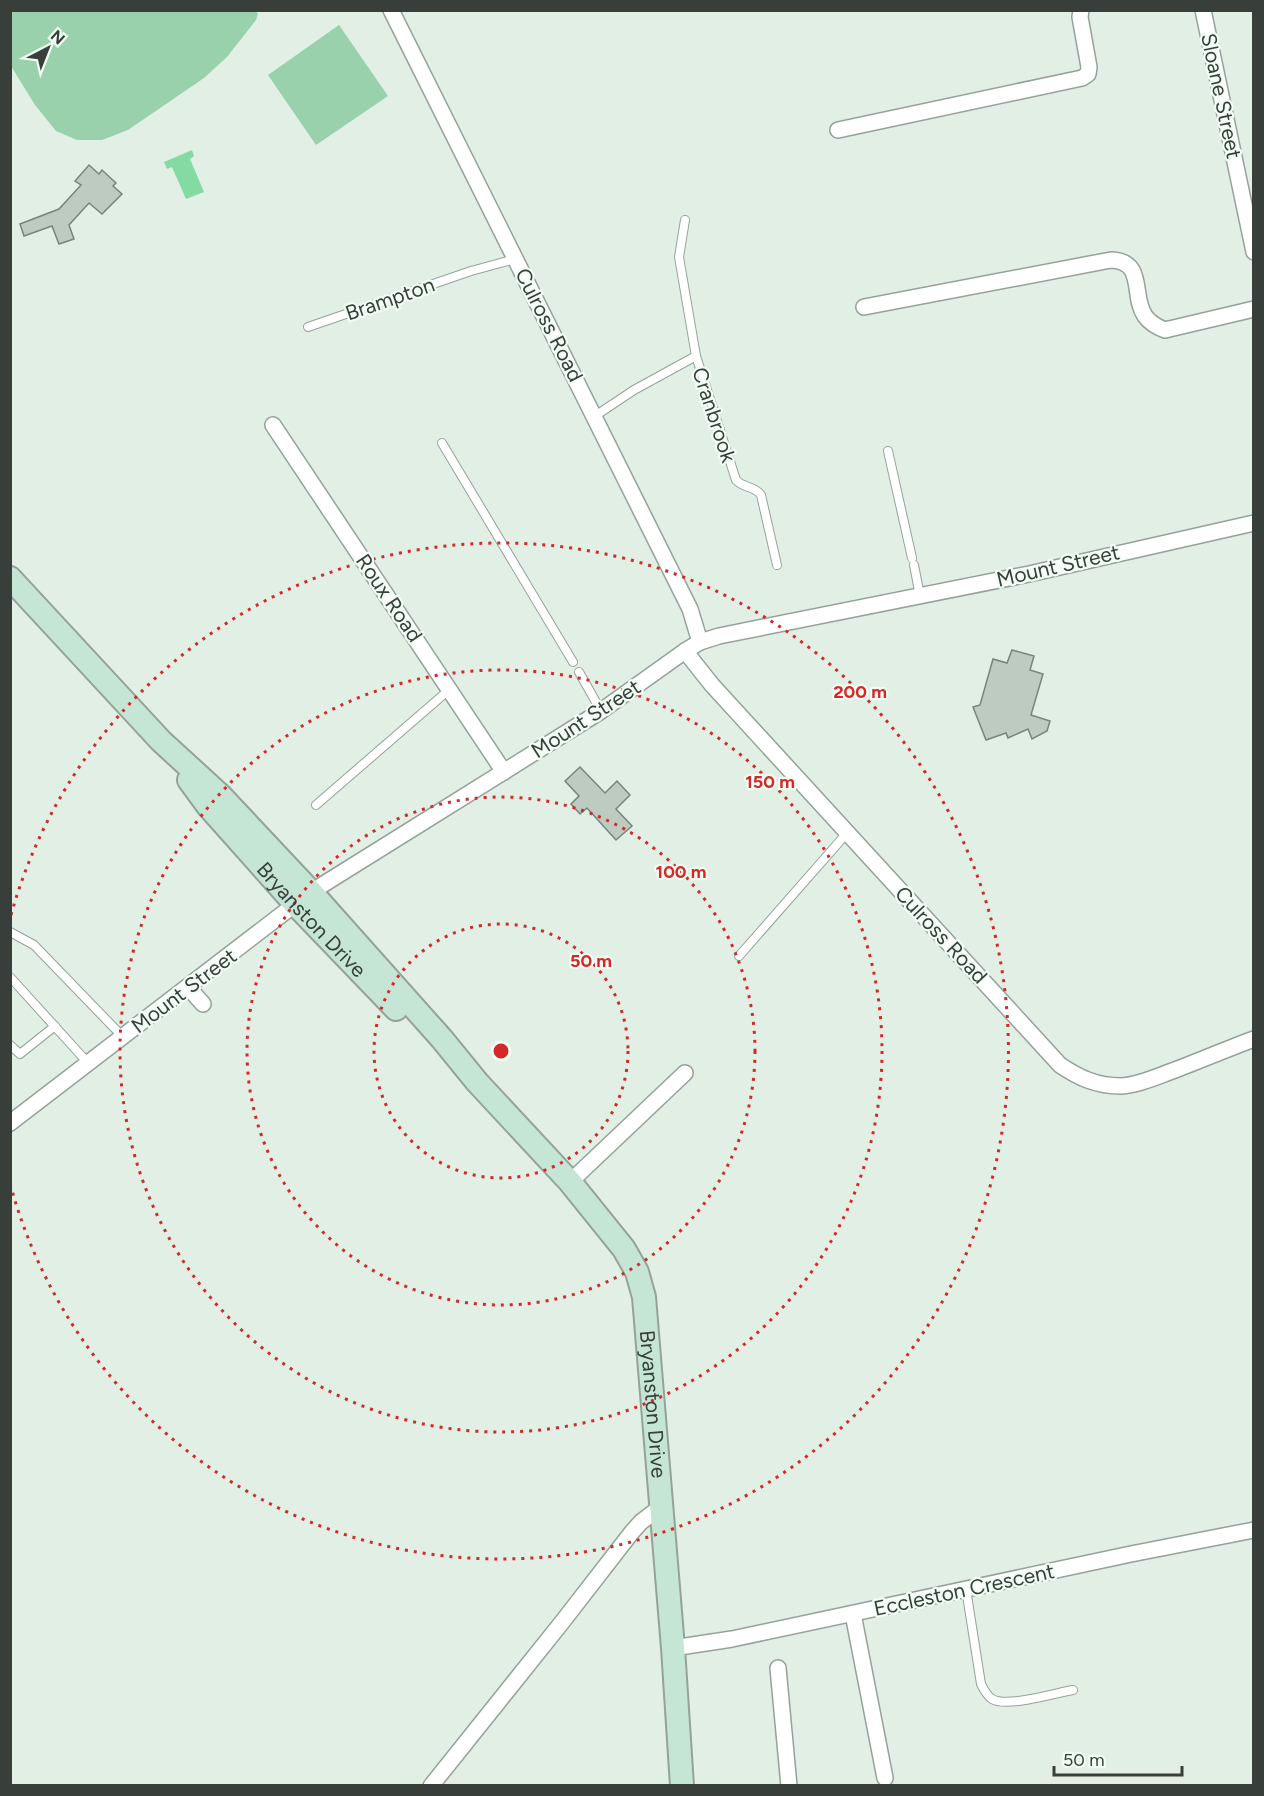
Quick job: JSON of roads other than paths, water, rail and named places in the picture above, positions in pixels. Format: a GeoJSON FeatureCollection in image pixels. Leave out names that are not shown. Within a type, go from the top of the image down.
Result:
{"type":"FeatureCollection","features":[{"type":"Feature","properties":{"kind":"main road","name":"Bryanston Drive"},"geometry":{"type":"LineString","coordinates":[[10,578],[161,741],[220,795],[304,898],[433,1048],[477,1082],[570,1182],[624,1249],[637,1272],[644,1297],[674,1648],[682,1785]]}},
{"type":"Feature","properties":{"kind":"street","name":"Culross Road"},"geometry":{"type":"LineString","coordinates":[[391,10],[690,609],[700,642]]}},
{"type":"Feature","properties":{"kind":"street"},"geometry":{"type":"LineString","coordinates":[[838,130],[1082,78],[1088,74],[1089,67],[1080,17],[1081,10]]}},
{"type":"Feature","properties":{"kind":"street","name":"Sloane Street"},"geometry":{"type":"LineString","coordinates":[[1203,10],[1254,252]]}},
{"type":"Feature","properties":{"kind":"street"},"geometry":{"type":"LineString","coordinates":[[864,307],[1111,260],[1122,260],[1134,274],[1144,316],[1155,326],[1165,330],[1254,309]]}},
{"type":"Feature","properties":{"kind":"street","name":"Roux Road"},"geometry":{"type":"LineString","coordinates":[[273,425],[504,772]]}},
{"type":"Feature","properties":{"kind":"street","name":"Mount Street"},"geometry":{"type":"LineString","coordinates":[[10,1123],[304,898],[601,711],[700,642],[719,636],[920,596],[1254,523]]}},
{"type":"Feature","properties":{"kind":"street","name":"Culross Road"},"geometry":{"type":"LineString","coordinates":[[685,651],[711,686],[1060,1065],[1076,1076],[1094,1083],[1121,1086],[1136,1083],[1254,1039]]}},
{"type":"Feature","properties":{"kind":"street"},"geometry":{"type":"LineString","coordinates":[[188,987],[203,1004]]}},
{"type":"Feature","properties":{"kind":"street"},"geometry":{"type":"LineString","coordinates":[[570,1182],[685,1073]]}},
{"type":"Feature","properties":{"kind":"street"},"geometry":{"type":"LineString","coordinates":[[431,1785],[632,1532],[662,1506]]}},
{"type":"Feature","properties":{"kind":"street","name":"Eccleston Crescent"},"geometry":{"type":"LineString","coordinates":[[674,1648],[732,1639],[1254,1530]]}},
{"type":"Feature","properties":{"kind":"street"},"geometry":{"type":"LineString","coordinates":[[853,1614],[885,1778]]}},
{"type":"Feature","properties":{"kind":"street"},"geometry":{"type":"LineString","coordinates":[[778,1668],[789,1785]]}},
{"type":"Feature","properties":{"kind":"lane","name":"Cranbrook"},"geometry":{"type":"LineString","coordinates":[[685,220],[679,257],[696,356],[736,480],[744,486],[756,489],[761,495],[777,565]]}},
{"type":"Feature","properties":{"kind":"lane","name":"Brampton"},"geometry":{"type":"LineString","coordinates":[[308,327],[471,271],[515,259]]}},
{"type":"Feature","properties":{"kind":"lane","name":"Cranbrook"},"geometry":{"type":"LineString","coordinates":[[595,416],[634,390],[696,356]]}},
{"type":"Feature","properties":{"kind":"lane"},"geometry":{"type":"LineString","coordinates":[[442,443],[573,662]]}},
{"type":"Feature","properties":{"kind":"lane"},"geometry":{"type":"LineString","coordinates":[[888,451],[920,596]]}},
{"type":"Feature","properties":{"kind":"lane"},"geometry":{"type":"LineString","coordinates":[[579,672],[601,711]]}},
{"type":"Feature","properties":{"kind":"lane"},"geometry":{"type":"LineString","coordinates":[[316,806],[450,689]]}},
{"type":"Feature","properties":{"kind":"lane"},"geometry":{"type":"LineString","coordinates":[[739,956],[847,833]]}},
{"type":"Feature","properties":{"kind":"lane"},"geometry":{"type":"LineString","coordinates":[[10,932],[34,945],[123,1037]]}},
{"type":"Feature","properties":{"kind":"lane"},"geometry":{"type":"LineString","coordinates":[[10,978],[88,1063]]}},
{"type":"Feature","properties":{"kind":"lane"},"geometry":{"type":"LineString","coordinates":[[10,1045],[20,1054],[55,1026]]}},
{"type":"Feature","properties":{"kind":"lane"},"geometry":{"type":"LineString","coordinates":[[966,1589],[981,1684],[992,1700],[1004,1702],[1073,1690]]}}]}
